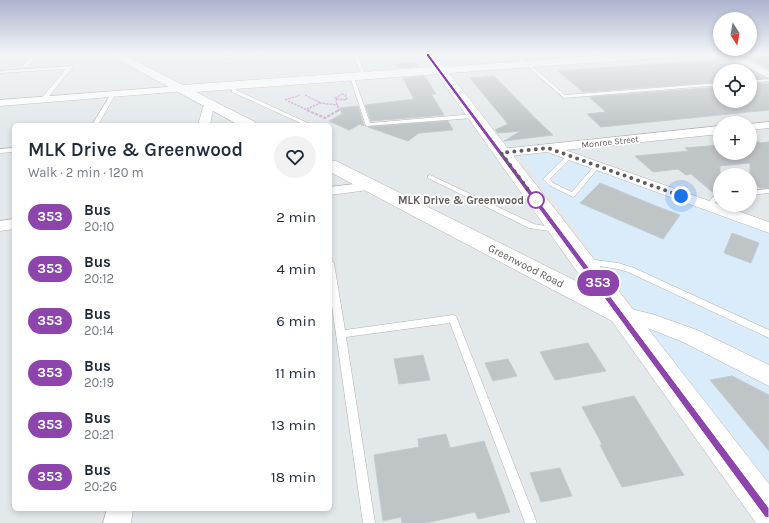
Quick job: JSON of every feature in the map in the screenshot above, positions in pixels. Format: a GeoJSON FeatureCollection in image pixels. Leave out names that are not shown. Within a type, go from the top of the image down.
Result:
{"type":"FeatureCollection","features":[{"type":"Feature","properties":{"kind":"street"},"geometry":{"type":"LineString","coordinates":[[160,78],[246,123]]}},
{"type":"Feature","properties":{"kind":"street"},"geometry":{"type":"LineString","coordinates":[[0,103],[338,78]]}},
{"type":"Feature","properties":{"kind":"street"},"geometry":{"type":"LineString","coordinates":[[446,78],[769,512]]}},
{"type":"Feature","properties":{"kind":"street"},"geometry":{"type":"LineString","coordinates":[[204,123],[209,104]]}},
{"type":"Feature","properties":{"kind":"street"},"geometry":{"type":"LineString","coordinates":[[757,126],[769,125]]}},
{"type":"Feature","properties":{"kind":"street","name":"Monroe Street"},"geometry":{"type":"LineString","coordinates":[[501,153],[713,131]]}},
{"type":"Feature","properties":{"kind":"street"},"geometry":{"type":"LineString","coordinates":[[548,148],[597,166],[713,201]]}},
{"type":"Feature","properties":{"kind":"street","name":"Greenwood Road"},"geometry":{"type":"LineString","coordinates":[[332,166],[622,315],[652,322],[690,336],[769,376]]}},
{"type":"Feature","properties":{"kind":"street"},"geometry":{"type":"LineString","coordinates":[[332,191],[371,186]]}},
{"type":"Feature","properties":{"kind":"street"},"geometry":{"type":"LineString","coordinates":[[736,212],[769,228]]}},
{"type":"Feature","properties":{"kind":"street"},"geometry":{"type":"LineString","coordinates":[[0,226],[12,224]]}},
{"type":"Feature","properties":{"kind":"street"},"geometry":{"type":"LineString","coordinates":[[117,523],[120,511]]}},
{"type":"Feature","properties":{"kind":"lane"},"geometry":{"type":"LineString","coordinates":[[44,100],[61,78]]}},
{"type":"Feature","properties":{"kind":"lane"},"geometry":{"type":"LineString","coordinates":[[358,78],[368,125],[474,116]]}},
{"type":"Feature","properties":{"kind":"lane"},"geometry":{"type":"LineString","coordinates":[[543,78],[564,96],[713,85]]}},
{"type":"Feature","properties":{"kind":"lane"},"geometry":{"type":"LineString","coordinates":[[757,81],[769,80]]}},
{"type":"Feature","properties":{"kind":"lane"},"geometry":{"type":"LineString","coordinates":[[233,86],[234,91],[305,123]]}},
{"type":"Feature","properties":{"kind":"lane"},"geometry":{"type":"LineString","coordinates":[[96,123],[113,95]]}},
{"type":"Feature","properties":{"kind":"lane"},"geometry":{"type":"LineString","coordinates":[[0,151],[12,150]]}},
{"type":"Feature","properties":{"kind":"lane"},"geometry":{"type":"LineString","coordinates":[[570,156],[546,179],[551,184],[573,195],[597,166]]}},
{"type":"Feature","properties":{"kind":"lane"},"geometry":{"type":"LineString","coordinates":[[430,177],[532,226],[559,230]]}},
{"type":"Feature","properties":{"kind":"lane"},"geometry":{"type":"LineString","coordinates":[[757,192],[769,191]]}},
{"type":"Feature","properties":{"kind":"lane"},"geometry":{"type":"LineString","coordinates":[[582,262],[618,266],[644,276],[769,334]]}},
{"type":"Feature","properties":{"kind":"lane"},"geometry":{"type":"LineString","coordinates":[[332,276],[369,523]]}},
{"type":"Feature","properties":{"kind":"lane"},"geometry":{"type":"LineString","coordinates":[[341,334],[453,319],[531,523]]}},
{"type":"Feature","properties":{"kind":"path"},"geometry":{"type":"LineString","coordinates":[[285,100],[325,118],[339,110],[336,102],[337,99],[335,97],[342,94],[346,95],[345,97],[348,98],[346,100],[337,99]]}},
{"type":"Feature","properties":{"kind":"path"},"geometry":{"type":"LineString","coordinates":[[305,95],[318,101],[319,103],[338,105]]}},
{"type":"Feature","properties":{"kind":"path"},"geometry":{"type":"LineString","coordinates":[[306,110],[319,103]]}},
{"type":"Feature","properties":{"kind":"shaded area"},"geometry":{"type":"Polygon","coordinates":[[[548,148],[713,208],[713,212],[725,212],[769,228],[769,489],[517,151],[548,148]]]}},
{"type":"Feature","properties":{"kind":"building"},"geometry":{"type":"Polygon","coordinates":[[[403,78],[426,78],[436,94],[431,94],[444,115],[371,121],[365,105],[414,99],[403,78]]]}},
{"type":"Feature","properties":{"kind":"building"},"geometry":{"type":"Polygon","coordinates":[[[470,78],[496,78],[553,135],[504,141],[521,131],[498,133],[495,130],[508,124],[470,78]]]}},
{"type":"Feature","properties":{"kind":"building"},"geometry":{"type":"Polygon","coordinates":[[[567,78],[713,78],[713,83],[583,92],[567,78]]]}},
{"type":"Feature","properties":{"kind":"building"},"geometry":{"type":"Polygon","coordinates":[[[769,83],[769,110],[601,127],[587,114],[606,112],[589,97],[713,88],[713,108],[757,108],[757,84],[769,83]]]}},
{"type":"Feature","properties":{"kind":"building"},"geometry":{"type":"Polygon","coordinates":[[[358,106],[364,126],[360,124],[349,130],[329,121],[342,114],[340,108],[358,106]]]}},
{"type":"Feature","properties":{"kind":"building"},"geometry":{"type":"Polygon","coordinates":[[[448,121],[453,130],[419,133],[408,141],[368,127],[448,121]]]}},
{"type":"Feature","properties":{"kind":"building"},"geometry":{"type":"Polygon","coordinates":[[[757,141],[760,143],[769,142],[769,188],[760,188],[757,186],[757,168],[750,168],[750,163],[713,168],[713,192],[691,174],[686,175],[678,169],[653,172],[635,156],[689,151],[685,148],[713,146],[713,160],[757,160],[757,141]]]}},
{"type":"Feature","properties":{"kind":"building"},"geometry":{"type":"Polygon","coordinates":[[[600,183],[680,215],[663,239],[580,203],[600,183]]]}},
{"type":"Feature","properties":{"kind":"building"},"geometry":{"type":"Polygon","coordinates":[[[732,233],[759,243],[751,263],[724,253],[732,233]]]}},
{"type":"Feature","properties":{"kind":"building"},"geometry":{"type":"Polygon","coordinates":[[[588,343],[606,371],[555,380],[540,352],[588,343]]]}},
{"type":"Feature","properties":{"kind":"building"},"geometry":{"type":"Polygon","coordinates":[[[423,355],[430,380],[399,384],[394,359],[423,355]]]}},
{"type":"Feature","properties":{"kind":"building"},"geometry":{"type":"Polygon","coordinates":[[[508,359],[517,376],[493,381],[485,363],[508,359]]]}},
{"type":"Feature","properties":{"kind":"building"},"geometry":{"type":"Polygon","coordinates":[[[732,376],[769,395],[769,451],[710,380],[732,376]]]}},
{"type":"Feature","properties":{"kind":"building"},"geometry":{"type":"Polygon","coordinates":[[[634,396],[684,475],[622,487],[600,445],[602,444],[582,407],[634,396]]]}},
{"type":"Feature","properties":{"kind":"building"},"geometry":{"type":"Polygon","coordinates":[[[446,434],[450,448],[484,441],[510,512],[478,519],[475,512],[426,523],[402,523],[401,517],[383,521],[374,455],[419,447],[418,439],[446,434]]]}},
{"type":"Feature","properties":{"kind":"building"},"geometry":{"type":"Polygon","coordinates":[[[560,468],[572,496],[541,502],[530,473],[560,468]]]}},
{"type":"Feature","properties":{"kind":"bus line","name":"353"},"geometry":{"type":"LineString","coordinates":[[446,78],[769,512]]}},
{"type":"Feature","properties":{"kind":"place","name":"MLK Drive & Greenwood"},"geometry":{"type":"Point","coordinates":[536,200]}},
{"type":"Feature","properties":{"kind":"route"},"geometry":{"type":"LineString","coordinates":[[536,200],[501,153],[548,148],[681,196]]}}]}
